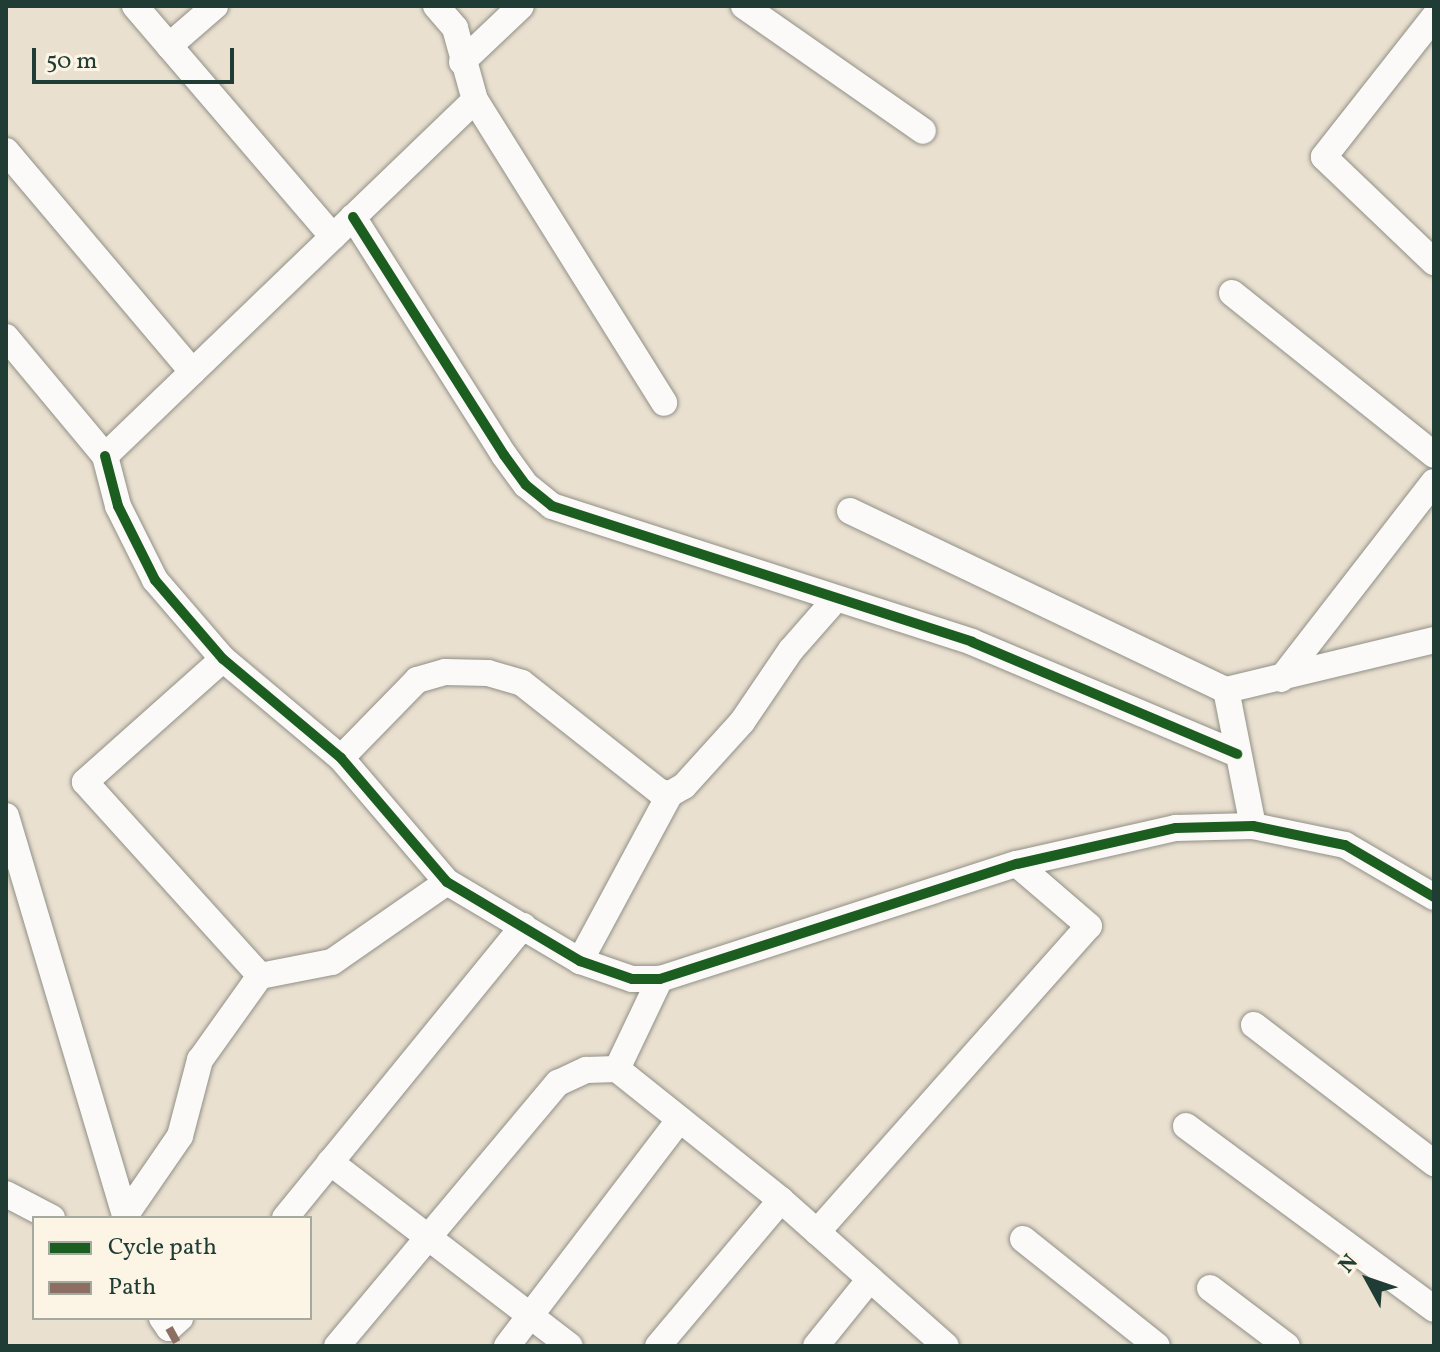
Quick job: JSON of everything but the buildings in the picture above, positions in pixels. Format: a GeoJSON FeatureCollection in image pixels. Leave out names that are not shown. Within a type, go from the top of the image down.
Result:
{"type":"FeatureCollection","features":[{"type":"Feature","properties":{"kind":"street"},"geometry":{"type":"LineString","coordinates":[[135,6],[333,237]]}},
{"type":"Feature","properties":{"kind":"street"},"geometry":{"type":"LineString","coordinates":[[169,46],[215,6]]}},
{"type":"Feature","properties":{"kind":"street"},"geometry":{"type":"LineString","coordinates":[[436,6],[455,28],[475,100],[664,403]]}},
{"type":"Feature","properties":{"kind":"street"},"geometry":{"type":"LineString","coordinates":[[462,62],[521,6]]}},
{"type":"Feature","properties":{"kind":"street"},"geometry":{"type":"LineString","coordinates":[[744,6],[923,131]]}},
{"type":"Feature","properties":{"kind":"street"},"geometry":{"type":"LineString","coordinates":[[1434,17],[1324,157],[1434,262]]}},
{"type":"Feature","properties":{"kind":"street"},"geometry":{"type":"LineString","coordinates":[[105,456],[475,100]]}},
{"type":"Feature","properties":{"kind":"street"},"geometry":{"type":"LineString","coordinates":[[6,151],[193,372]]}},
{"type":"Feature","properties":{"kind":"street"},"geometry":{"type":"LineString","coordinates":[[353,217],[526,485],[552,506],[834,601],[972,642],[1237,754]]}},
{"type":"Feature","properties":{"kind":"street"},"geometry":{"type":"LineString","coordinates":[[1232,293],[1434,455]]}},
{"type":"Feature","properties":{"kind":"street"},"geometry":{"type":"LineString","coordinates":[[6,337],[105,456],[118,506],[155,580],[223,659],[341,758],[447,882],[580,961],[632,979],[660,979],[1017,864],[1176,828],[1253,826],[1345,845],[1434,897]]}},
{"type":"Feature","properties":{"kind":"street"},"geometry":{"type":"LineString","coordinates":[[1281,679],[1434,482]]}},
{"type":"Feature","properties":{"kind":"street"},"geometry":{"type":"LineString","coordinates":[[850,511],[1226,690],[1434,640]]}},
{"type":"Feature","properties":{"kind":"street"},"geometry":{"type":"LineString","coordinates":[[580,961],[670,794],[684,786],[742,722],[791,650],[834,601]]}},
{"type":"Feature","properties":{"kind":"street"},"geometry":{"type":"LineString","coordinates":[[223,659],[85,782],[260,976]]}},
{"type":"Feature","properties":{"kind":"street"},"geometry":{"type":"LineString","coordinates":[[341,758],[417,680],[445,672],[488,673],[522,683],[660,792],[670,794]]}},
{"type":"Feature","properties":{"kind":"street"},"geometry":{"type":"LineString","coordinates":[[1226,690],[1253,826]]}},
{"type":"Feature","properties":{"kind":"street"},"geometry":{"type":"LineString","coordinates":[[6,816],[125,1216]]}},
{"type":"Feature","properties":{"kind":"street"},"geometry":{"type":"LineString","coordinates":[[817,1232],[1089,926],[1017,864]]}},
{"type":"Feature","properties":{"kind":"street"},"geometry":{"type":"LineString","coordinates":[[126,1216],[180,1136],[200,1060],[260,976],[332,962],[447,882]]}},
{"type":"Feature","properties":{"kind":"street"},"geometry":{"type":"LineString","coordinates":[[287,1216],[523,926]]}},
{"type":"Feature","properties":{"kind":"street"},"geometry":{"type":"LineString","coordinates":[[617,1069],[660,979]]}},
{"type":"Feature","properties":{"kind":"street"},"geometry":{"type":"LineString","coordinates":[[1254,1025],[1434,1163]]}},
{"type":"Feature","properties":{"kind":"street"},"geometry":{"type":"LineString","coordinates":[[337,1346],[558,1083],[586,1070],[617,1069],[781,1200],[946,1346]]}},
{"type":"Feature","properties":{"kind":"street"},"geometry":{"type":"LineString","coordinates":[[507,1346],[680,1119]]}},
{"type":"Feature","properties":{"kind":"street"},"geometry":{"type":"LineString","coordinates":[[1186,1126],[1434,1309]]}},
{"type":"Feature","properties":{"kind":"street"},"geometry":{"type":"LineString","coordinates":[[330,1162],[570,1346]]}},
{"type":"Feature","properties":{"kind":"street"},"geometry":{"type":"LineString","coordinates":[[6,1194],[48,1216]]}},
{"type":"Feature","properties":{"kind":"street"},"geometry":{"type":"LineString","coordinates":[[658,1346],[781,1200]]}},
{"type":"Feature","properties":{"kind":"street"},"geometry":{"type":"LineString","coordinates":[[1023,1239],[1157,1346]]}},
{"type":"Feature","properties":{"kind":"street"},"geometry":{"type":"LineString","coordinates":[[816,1346],[870,1279]]}},
{"type":"Feature","properties":{"kind":"street"},"geometry":{"type":"LineString","coordinates":[[1210,1288],[1287,1346]]}},
{"type":"Feature","properties":{"kind":"street"},"geometry":{"type":"LineString","coordinates":[[163,1320],[169,1328],[178,1320]]}},
{"type":"Feature","properties":{"kind":"marked path"},"geometry":{"type":"LineString","coordinates":[[169,1328],[179,1346]]}},
{"type":"Feature","properties":{"kind":"cycle path"},"geometry":{"type":"LineString","coordinates":[[353,217],[504,455],[526,485],[552,506],[972,642],[1237,754]]}},
{"type":"Feature","properties":{"kind":"cycle path"},"geometry":{"type":"LineString","coordinates":[[105,456],[118,506],[155,580],[223,659],[341,758],[447,882],[580,961],[632,979],[660,979],[1017,864],[1176,828],[1253,826],[1345,845],[1434,897]]}}]}
